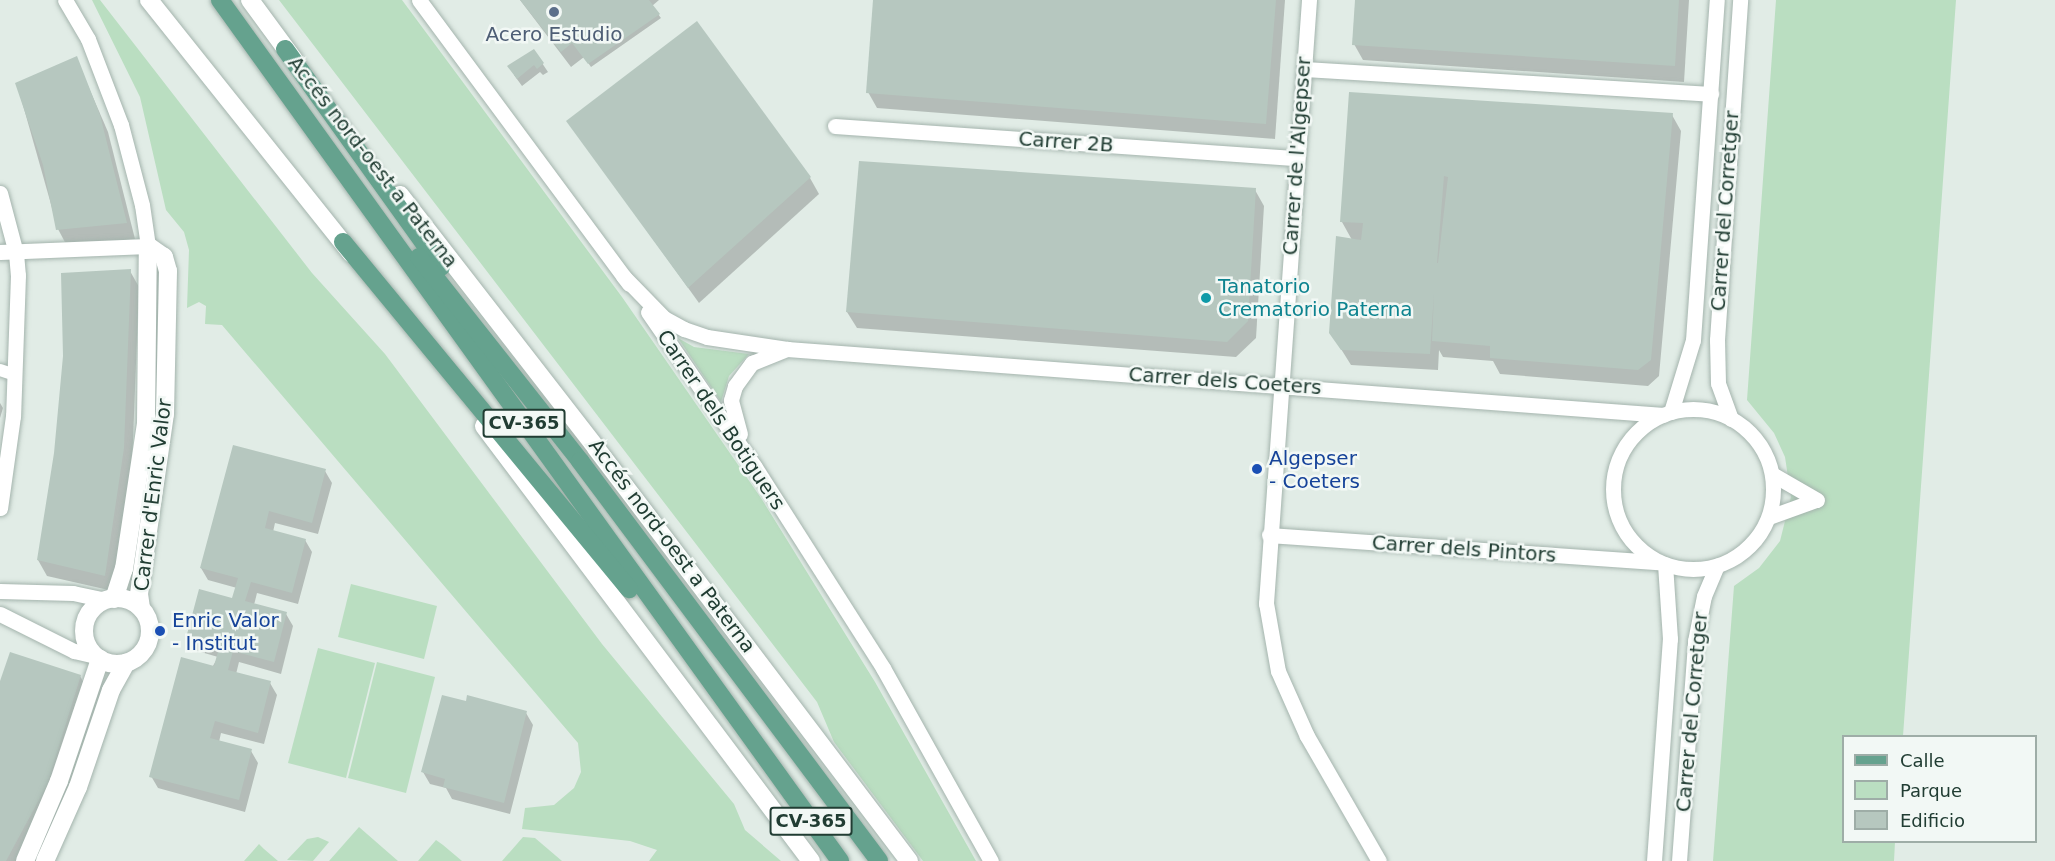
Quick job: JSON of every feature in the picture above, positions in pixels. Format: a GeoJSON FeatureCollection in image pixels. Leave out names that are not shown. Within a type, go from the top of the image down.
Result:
{"type":"FeatureCollection","features":[{"type":"Feature","properties":{"kind":"main road","name":"Accés nord-oest a Paterna"},"geometry":{"type":"LineString","coordinates":[[220,0],[840,861]]}},
{"type":"Feature","properties":{"kind":"main road"},"geometry":{"type":"LineString","coordinates":[[285,49],[580,461]]}},
{"type":"Feature","properties":{"kind":"main road","name":"Accés nord-oest a Paterna"},"geometry":{"type":"LineString","coordinates":[[267,64],[580,461],[879,861]]}},
{"type":"Feature","properties":{"kind":"main road"},"geometry":{"type":"LineString","coordinates":[[343,242],[548,488],[782,781]]}},
{"type":"Feature","properties":{"kind":"street","name":"Carrer d'Enric Valor"},"geometry":{"type":"LineString","coordinates":[[65,0],[88,39],[121,125],[142,205],[148,246],[146,423],[124,569],[110,599]]}},
{"type":"Feature","properties":{"kind":"street"},"geometry":{"type":"LineString","coordinates":[[149,0],[343,242],[774,806],[811,861]]}},
{"type":"Feature","properties":{"kind":"street"},"geometry":{"type":"LineString","coordinates":[[250,0],[285,49],[596,448],[909,861]]}},
{"type":"Feature","properties":{"kind":"street","name":"Carrer dels Botiguers"},"geometry":{"type":"LineString","coordinates":[[419,0],[623,276],[755,467],[883,668],[991,861]]}},
{"type":"Feature","properties":{"kind":"street","name":"Carrer de l'Algepser"},"geometry":{"type":"LineString","coordinates":[[1309,0],[1269,535],[1266,603],[1278,671],[1307,735],[1378,861]]}},
{"type":"Feature","properties":{"kind":"street","name":"Carrer del Corretger"},"geometry":{"type":"LineString","coordinates":[[1668,413],[1693,340],[1718,0]]}},
{"type":"Feature","properties":{"kind":"street","name":"Carrer del Corretger"},"geometry":{"type":"LineString","coordinates":[[1731,419],[1718,383],[1717,340],[1740,0]]}},
{"type":"Feature","properties":{"kind":"street"},"geometry":{"type":"LineString","coordinates":[[1304,69],[1711,94]]}},
{"type":"Feature","properties":{"kind":"street","name":"Carrer 2B"},"geometry":{"type":"LineString","coordinates":[[835,126],[1297,158]]}},
{"type":"Feature","properties":{"kind":"street"},"geometry":{"type":"LineString","coordinates":[[0,193],[16,253],[15,375],[0,508]]}},
{"type":"Feature","properties":{"kind":"street","name":"Carrer d'Enric Valor"},"geometry":{"type":"LineString","coordinates":[[141,608],[139,594],[165,414],[168,271],[164,257],[148,246]]}},
{"type":"Feature","properties":{"kind":"street"},"geometry":{"type":"LineString","coordinates":[[0,252],[148,246]]}},
{"type":"Feature","properties":{"kind":"street","name":"Carrer dels Coeters"},"geometry":{"type":"LineString","coordinates":[[623,276],[664,318],[684,329],[707,337],[787,349],[1668,413]]}},
{"type":"Feature","properties":{"kind":"street","name":"Carrer dels Coeters"},"geometry":{"type":"LineString","coordinates":[[755,467],[734,421],[731,400],[735,386],[752,363],[787,349]]}},
{"type":"Feature","properties":{"kind":"street"},"geometry":{"type":"LineString","coordinates":[[0,370],[15,375]]}},
{"type":"Feature","properties":{"kind":"street"},"geometry":{"type":"LineString","coordinates":[[1712,411],[1731,419],[1757,442],[1772,474],[1773,496],[1769,517],[1751,544],[1717,566],[1682,569],[1662,563],[1637,546],[1622,525],[1614,500],[1615,473],[1630,442],[1641,428],[1668,413],[1712,411]]}},
{"type":"Feature","properties":{"kind":"street"},"geometry":{"type":"LineString","coordinates":[[1769,517],[1817,500],[1772,474]]}},
{"type":"Feature","properties":{"kind":"street","name":"Carrer dels Pintors"},"geometry":{"type":"LineString","coordinates":[[1269,535],[1662,563]]}},
{"type":"Feature","properties":{"kind":"street","name":"Carrer del Corretger"},"geometry":{"type":"LineString","coordinates":[[1654,861],[1670,639],[1662,563]]}},
{"type":"Feature","properties":{"kind":"street","name":"Carrer del Corretger"},"geometry":{"type":"LineString","coordinates":[[1679,861],[1695,641],[1704,596],[1717,566]]}},
{"type":"Feature","properties":{"kind":"street"},"geometry":{"type":"LineString","coordinates":[[0,591],[73,592],[110,599],[124,599],[141,608],[150,625],[147,645],[126,663],[111,690],[78,787],[45,861]]}},
{"type":"Feature","properties":{"kind":"street"},"geometry":{"type":"LineString","coordinates":[[25,861],[59,781],[98,657],[85,630],[91,612],[110,599]]}},
{"type":"Feature","properties":{"kind":"street"},"geometry":{"type":"LineString","coordinates":[[0,614],[74,651],[126,663]]}},
{"type":"Feature","properties":{"kind":"green space"},"geometry":{"type":"Polygon","coordinates":[[[92,0],[100,0],[312,273],[385,354],[602,644],[734,804],[745,830],[781,861],[649,861],[657,850],[630,841],[522,829],[525,808],[554,805],[574,788],[581,772],[578,743],[222,325],[205,324],[206,306],[199,302],[187,308],[189,250],[184,232],[166,210],[140,97],[92,0]]]}},
{"type":"Feature","properties":{"kind":"green space"},"geometry":{"type":"Polygon","coordinates":[[[279,0],[402,0],[622,297],[761,498],[875,682],[976,861],[923,861],[834,742],[817,702],[279,0]]]}},
{"type":"Feature","properties":{"kind":"green space"},"geometry":{"type":"Polygon","coordinates":[[[1776,0],[1956,0],[1903,735],[1842,735],[1842,843],[1895,843],[1894,861],[1713,861],[1734,586],[1759,568],[1780,541],[1791,497],[1785,457],[1774,433],[1747,400],[1776,0]]]}},
{"type":"Feature","properties":{"kind":"green space"},"geometry":{"type":"Polygon","coordinates":[[[678,338],[694,347],[749,354],[729,376],[721,402],[678,338]]]}},
{"type":"Feature","properties":{"kind":"green space"},"geometry":{"type":"Polygon","coordinates":[[[351,584],[437,606],[424,659],[338,637],[351,584]]]}},
{"type":"Feature","properties":{"kind":"green space"},"geometry":{"type":"Polygon","coordinates":[[[318,648],[375,663],[346,778],[288,763],[318,648]]]}},
{"type":"Feature","properties":{"kind":"green space"},"geometry":{"type":"Polygon","coordinates":[[[377,662],[435,677],[406,793],[348,778],[377,662]]]}},
{"type":"Feature","properties":{"kind":"green space"},"geometry":{"type":"Polygon","coordinates":[[[359,827],[398,861],[329,861],[359,827]]]}},
{"type":"Feature","properties":{"kind":"green space"},"geometry":{"type":"Polygon","coordinates":[[[318,837],[329,842],[313,861],[287,860],[307,839],[318,837]]]}},
{"type":"Feature","properties":{"kind":"green space"},"geometry":{"type":"Polygon","coordinates":[[[523,837],[535,838],[562,861],[502,861],[523,837]]]}},
{"type":"Feature","properties":{"kind":"green space"},"geometry":{"type":"Polygon","coordinates":[[[436,840],[443,845],[462,861],[418,861],[436,840]]]}},
{"type":"Feature","properties":{"kind":"green space"},"geometry":{"type":"Polygon","coordinates":[[[259,844],[264,849],[278,861],[244,861],[259,844]]]}},
{"type":"Feature","properties":{"kind":"building"},"geometry":{"type":"Polygon","coordinates":[[[520,0],[649,0],[660,14],[588,64],[572,43],[561,52],[520,0]]]}},
{"type":"Feature","properties":{"kind":"building"},"geometry":{"type":"Polygon","coordinates":[[[873,0],[1276,0],[1266,124],[866,93],[873,0]]]}},
{"type":"Feature","properties":{"kind":"building"},"geometry":{"type":"Polygon","coordinates":[[[1355,0],[1679,0],[1675,66],[1352,45],[1355,0]]]}},
{"type":"Feature","properties":{"kind":"building"},"geometry":{"type":"Polygon","coordinates":[[[697,21],[811,177],[688,288],[566,121],[697,21]]]}},
{"type":"Feature","properties":{"kind":"building"},"geometry":{"type":"Polygon","coordinates":[[[534,49],[544,63],[537,69],[534,65],[517,79],[507,66],[534,49]]]}},
{"type":"Feature","properties":{"kind":"building"},"geometry":{"type":"Polygon","coordinates":[[[77,56],[100,115],[127,223],[56,230],[43,165],[15,83],[77,56]]]}},
{"type":"Feature","properties":{"kind":"building"},"geometry":{"type":"Polygon","coordinates":[[[1349,92],[1673,113],[1651,360],[1638,370],[1490,358],[1490,346],[1432,341],[1434,293],[1430,354],[1341,350],[1329,333],[1336,236],[1361,240],[1363,223],[1340,222],[1349,92]],[[1444,176],[1437,263],[1438,263],[1448,177],[1444,176]]]}},
{"type":"Feature","properties":{"kind":"building"},"geometry":{"type":"Polygon","coordinates":[[[859,161],[1256,188],[1248,321],[1227,342],[846,312],[859,161]]]}},
{"type":"Feature","properties":{"kind":"building"},"geometry":{"type":"Polygon","coordinates":[[[131,269],[124,448],[105,576],[37,560],[54,453],[63,356],[61,273],[131,269]]]}},
{"type":"Feature","properties":{"kind":"building"},"geometry":{"type":"Polygon","coordinates":[[[233,445],[326,469],[312,523],[269,511],[265,528],[306,539],[292,593],[251,582],[245,601],[287,612],[274,662],[233,651],[228,670],[271,681],[258,733],[215,721],[210,738],[252,749],[239,800],[149,777],[181,657],[214,666],[219,648],[186,638],[199,589],[232,598],[238,578],[200,568],[233,445]]]}},
{"type":"Feature","properties":{"kind":"building"},"geometry":{"type":"Polygon","coordinates":[[[10,652],[81,675],[47,785],[6,861],[0,861],[0,681],[10,652]]]}},
{"type":"Feature","properties":{"kind":"building"},"geometry":{"type":"Polygon","coordinates":[[[442,695],[466,701],[467,695],[527,711],[504,803],[443,787],[445,779],[421,772],[442,695]]]}},
{"type":"Feature","properties":{"kind":"place","name":"Acero Estudio"},"geometry":{"type":"Point","coordinates":[554,12]}},
{"type":"Feature","properties":{"kind":"place","name":"Tanatorio Crematorio Paterna"},"geometry":{"type":"Point","coordinates":[1206,298]}},
{"type":"Feature","properties":{"kind":"place","name":"Algepser - Coeters"},"geometry":{"type":"Point","coordinates":[1257,469]}},
{"type":"Feature","properties":{"kind":"place","name":"Enric Valor - Institut"},"geometry":{"type":"Point","coordinates":[160,631]}}]}
